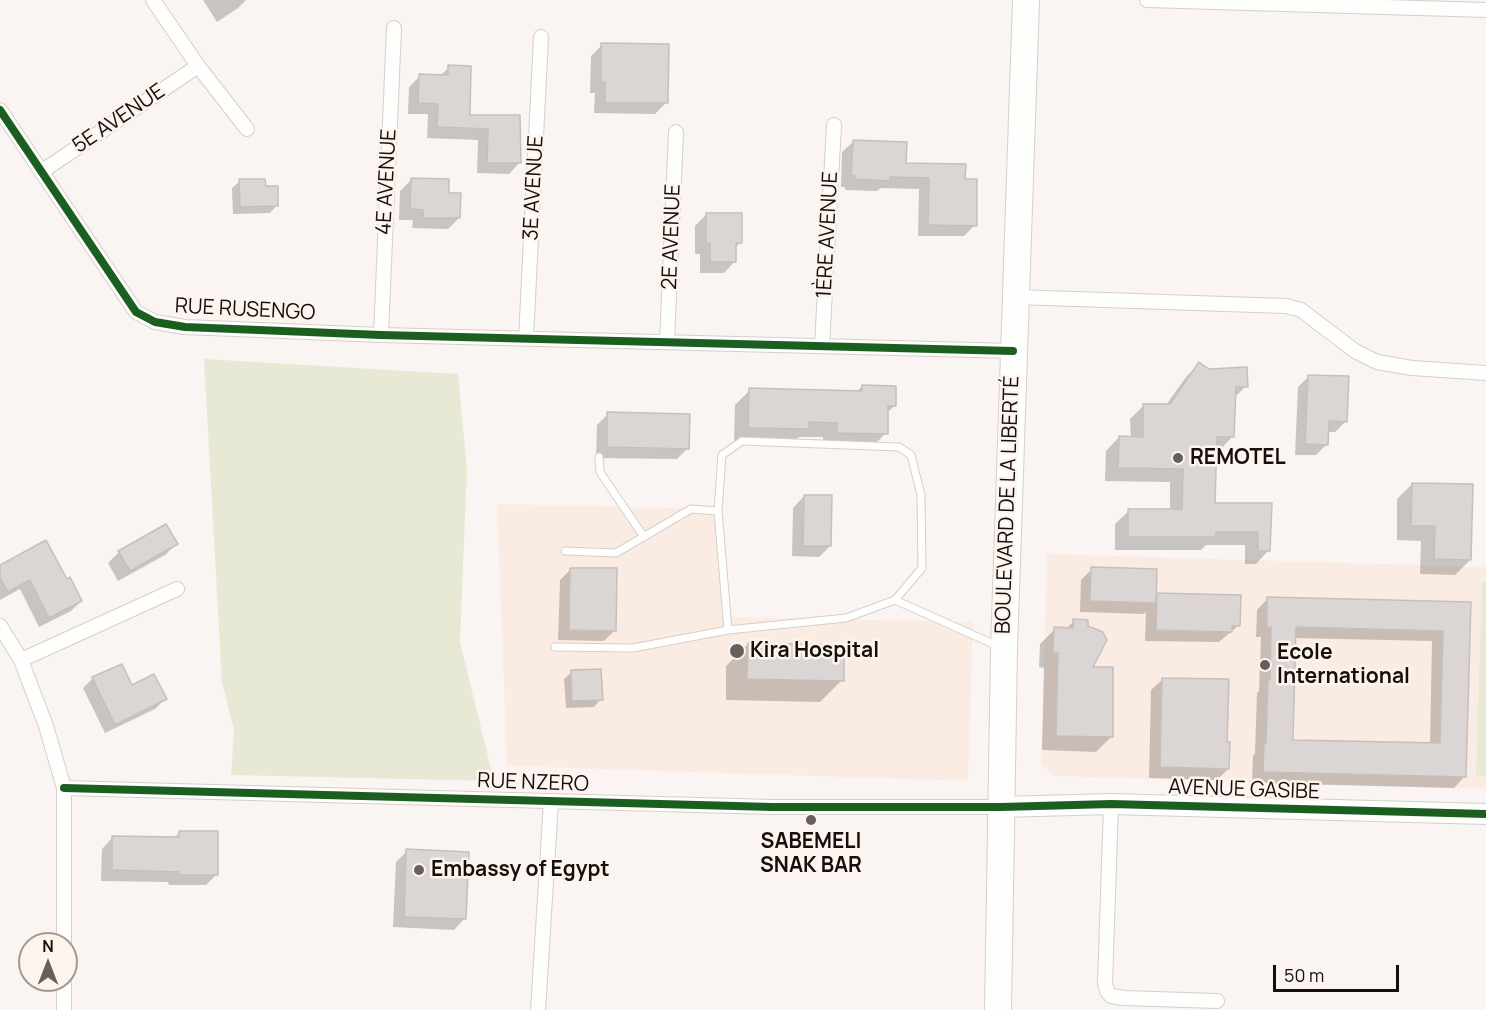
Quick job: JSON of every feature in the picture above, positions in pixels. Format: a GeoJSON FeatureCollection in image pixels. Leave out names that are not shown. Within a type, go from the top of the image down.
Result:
{"type":"FeatureCollection","features":[{"type":"Feature","properties":{"kind":"highway","name":"BOULEVARD DE LA LIBERTÉ"},"geometry":{"type":"LineString","coordinates":[[998,1010],[1004,649],[1026,0]]}},
{"type":"Feature","properties":{"kind":"street"},"geometry":{"type":"LineString","coordinates":[[153,0],[198,66],[247,129]]}},
{"type":"Feature","properties":{"kind":"street"},"geometry":{"type":"LineString","coordinates":[[1148,0],[1486,10]]}},
{"type":"Feature","properties":{"kind":"street","name":"4E AVENUE"},"geometry":{"type":"LineString","coordinates":[[381,335],[394,28]]}},
{"type":"Feature","properties":{"kind":"street","name":"3E AVENUE"},"geometry":{"type":"LineString","coordinates":[[526,339],[541,37]]}},
{"type":"Feature","properties":{"kind":"street","name":"5E AVENUE"},"geometry":{"type":"LineString","coordinates":[[40,172],[198,66]]}},
{"type":"Feature","properties":{"kind":"street","name":"RUE RUSENGO"},"geometry":{"type":"LineString","coordinates":[[0,110],[136,312],[155,322],[185,327],[381,335],[1013,351]]}},
{"type":"Feature","properties":{"kind":"street","name":"1ÈRE AVENUE"},"geometry":{"type":"LineString","coordinates":[[822,346],[834,125]]}},
{"type":"Feature","properties":{"kind":"street","name":"2E AVENUE"},"geometry":{"type":"LineString","coordinates":[[668,342],[676,132]]}},
{"type":"Feature","properties":{"kind":"street"},"geometry":{"type":"LineString","coordinates":[[1015,297],[1287,306],[1301,310],[1355,351],[1377,362],[1412,369],[1486,373]]}},
{"type":"Feature","properties":{"kind":"street"},"geometry":{"type":"LineString","coordinates":[[21,660],[177,589]]}},
{"type":"Feature","properties":{"kind":"street"},"geometry":{"type":"LineString","coordinates":[[0,626],[21,660],[46,726],[64,788],[64,932]]}},
{"type":"Feature","properties":{"kind":"street","name":"RUE NZERO"},"geometry":{"type":"LineString","coordinates":[[64,788],[772,807],[1001,807]]}},
{"type":"Feature","properties":{"kind":"street"},"geometry":{"type":"LineString","coordinates":[[538,1010],[550,801]]}},
{"type":"Feature","properties":{"kind":"street"},"geometry":{"type":"LineString","coordinates":[[1111,804],[1105,983],[1107,991],[1111,996],[1124,998],[1217,1001]]}},
{"type":"Feature","properties":{"kind":"street","name":"AVENUE GASIBE"},"geometry":{"type":"LineString","coordinates":[[1001,807],[1111,804],[1486,814]]}},
{"type":"Feature","properties":{"kind":"street"},"geometry":{"type":"LineString","coordinates":[[64,992],[64,1010]]}},
{"type":"Feature","properties":{"kind":"lane"},"geometry":{"type":"LineString","coordinates":[[555,647],[633,648],[728,630],[846,618],[895,600],[922,568],[921,495],[910,455],[899,447],[742,441],[722,455],[718,511],[728,630]]}},
{"type":"Feature","properties":{"kind":"lane"},"geometry":{"type":"LineString","coordinates":[[599,457],[600,472],[644,537]]}},
{"type":"Feature","properties":{"kind":"lane"},"geometry":{"type":"LineString","coordinates":[[565,550],[616,553],[691,509],[718,511]]}},
{"type":"Feature","properties":{"kind":"lane"},"geometry":{"type":"LineString","coordinates":[[895,600],[1004,649]]}},
{"type":"Feature","properties":{"kind":"shaded area","name":"Kira Hospital"},"geometry":{"type":"Polygon","coordinates":[[[497,504],[722,509],[725,617],[973,622],[968,781],[507,766],[497,504]]]}},
{"type":"Feature","properties":{"kind":"shaded area","name":"Ecole International"},"geometry":{"type":"Polygon","coordinates":[[[1047,554],[1486,567],[1486,789],[1053,776],[1041,764],[1047,554]]]}},
{"type":"Feature","properties":{"kind":"green space"},"geometry":{"type":"Polygon","coordinates":[[[204,359],[458,374],[467,469],[460,642],[494,781],[231,775],[234,730],[222,682],[204,359]]]}},
{"type":"Feature","properties":{"kind":"green space"},"geometry":{"type":"Polygon","coordinates":[[[1482,582],[1486,582],[1486,776],[1476,775],[1482,582]]]}},
{"type":"Feature","properties":{"kind":"building"},"geometry":{"type":"Polygon","coordinates":[[[601,43],[669,44],[668,103],[605,103],[605,82],[601,82],[601,43]]]}},
{"type":"Feature","properties":{"kind":"building"},"geometry":{"type":"Polygon","coordinates":[[[448,65],[471,66],[470,115],[520,115],[521,163],[487,163],[488,129],[437,127],[438,104],[418,103],[419,74],[448,75],[448,65]]]}},
{"type":"Feature","properties":{"kind":"building"},"geometry":{"type":"Polygon","coordinates":[[[853,140],[907,142],[906,163],[966,164],[965,179],[977,179],[977,226],[928,225],[929,178],[890,177],[890,181],[855,179],[855,176],[851,176],[853,140]]]}},
{"type":"Feature","properties":{"kind":"building"},"geometry":{"type":"Polygon","coordinates":[[[411,178],[449,179],[449,193],[461,193],[460,218],[423,218],[423,210],[410,209],[411,178]]]}},
{"type":"Feature","properties":{"kind":"building"},"geometry":{"type":"Polygon","coordinates":[[[239,179],[265,179],[266,186],[278,186],[278,206],[240,207],[239,179]]]}},
{"type":"Feature","properties":{"kind":"building"},"geometry":{"type":"Polygon","coordinates":[[[706,213],[742,213],[742,243],[736,243],[736,262],[710,262],[710,243],[706,243],[706,213]]]}},
{"type":"Feature","properties":{"kind":"building"},"geometry":{"type":"Polygon","coordinates":[[[1199,362],[1209,369],[1247,367],[1248,387],[1236,387],[1234,437],[1217,437],[1215,503],[1272,503],[1270,551],[1258,551],[1258,532],[1216,532],[1216,537],[1128,537],[1128,509],[1182,509],[1183,469],[1118,468],[1119,436],[1143,437],[1143,404],[1170,404],[1199,362]]]}},
{"type":"Feature","properties":{"kind":"building"},"geometry":{"type":"Polygon","coordinates":[[[1308,375],[1349,376],[1347,422],[1329,421],[1328,445],[1305,444],[1308,375]]]}},
{"type":"Feature","properties":{"kind":"building"},"geometry":{"type":"Polygon","coordinates":[[[862,385],[896,386],[896,406],[888,406],[888,434],[837,433],[837,423],[809,422],[809,429],[748,428],[749,388],[862,391],[862,385]]]}},
{"type":"Feature","properties":{"kind":"building"},"geometry":{"type":"Polygon","coordinates":[[[607,412],[690,414],[689,449],[607,447],[607,412]]]}},
{"type":"Feature","properties":{"kind":"building"},"geometry":{"type":"Polygon","coordinates":[[[1412,483],[1473,484],[1471,560],[1434,559],[1435,526],[1411,526],[1412,483]]]}},
{"type":"Feature","properties":{"kind":"building"},"geometry":{"type":"Polygon","coordinates":[[[804,495],[832,495],[831,546],[803,546],[804,495]]]}},
{"type":"Feature","properties":{"kind":"building"},"geometry":{"type":"Polygon","coordinates":[[[166,524],[178,544],[130,571],[118,551],[166,524]]]}},
{"type":"Feature","properties":{"kind":"building"},"geometry":{"type":"Polygon","coordinates":[[[46,540],[67,579],[70,577],[82,601],[49,618],[30,580],[8,592],[0,578],[0,565],[46,540]]]}},
{"type":"Feature","properties":{"kind":"building"},"geometry":{"type":"Polygon","coordinates":[[[1091,567],[1157,569],[1156,603],[1090,601],[1091,567]]]}},
{"type":"Feature","properties":{"kind":"building"},"geometry":{"type":"Polygon","coordinates":[[[570,568],[617,568],[616,631],[569,630],[570,568]]]}},
{"type":"Feature","properties":{"kind":"building"},"geometry":{"type":"Polygon","coordinates":[[[1157,593],[1241,595],[1240,626],[1232,626],[1232,632],[1156,630],[1157,593]]]}},
{"type":"Feature","properties":{"kind":"building"},"geometry":{"type":"Polygon","coordinates":[[[1267,597],[1471,602],[1466,777],[1263,772],[1268,680],[1270,680],[1271,627],[1267,627],[1267,597]],[[1296,627],[1293,740],[1440,743],[1443,631],[1296,627]]]}},
{"type":"Feature","properties":{"kind":"building"},"geometry":{"type":"Polygon","coordinates":[[[1073,619],[1088,620],[1088,626],[1103,632],[1107,640],[1093,667],[1113,667],[1113,737],[1056,736],[1058,653],[1053,653],[1054,627],[1073,628],[1073,619]]]}},
{"type":"Feature","properties":{"kind":"building"},"geometry":{"type":"Polygon","coordinates":[[[748,643],[844,645],[844,681],[747,679],[748,643]]]}},
{"type":"Feature","properties":{"kind":"building"},"geometry":{"type":"Polygon","coordinates":[[[122,664],[132,685],[154,674],[167,699],[115,725],[92,677],[122,664]]]}},
{"type":"Feature","properties":{"kind":"building"},"geometry":{"type":"Polygon","coordinates":[[[601,669],[603,700],[572,701],[571,670],[601,669]]]}},
{"type":"Feature","properties":{"kind":"building"},"geometry":{"type":"Polygon","coordinates":[[[1162,678],[1229,679],[1227,742],[1230,742],[1229,769],[1160,767],[1162,678]]]}},
{"type":"Feature","properties":{"kind":"building"},"geometry":{"type":"Polygon","coordinates":[[[179,831],[218,831],[218,875],[179,875],[179,872],[112,870],[112,836],[179,837],[179,831]]]}},
{"type":"Feature","properties":{"kind":"building"},"geometry":{"type":"Polygon","coordinates":[[[406,849],[469,852],[466,919],[404,917],[406,849]]]}},
{"type":"Feature","properties":{"kind":"cycle path"},"geometry":{"type":"LineString","coordinates":[[0,110],[136,312],[155,322],[185,327],[381,335],[1013,351]]}},
{"type":"Feature","properties":{"kind":"cycle path"},"geometry":{"type":"LineString","coordinates":[[64,788],[772,807],[1001,807],[1111,804],[1486,814]]}},
{"type":"Feature","properties":{"kind":"place","name":"REMOTEL"},"geometry":{"type":"Point","coordinates":[1178,458]}},
{"type":"Feature","properties":{"kind":"place","name":"Kira Hospital"},"geometry":{"type":"Point","coordinates":[737,651]}},
{"type":"Feature","properties":{"kind":"place","name":"Ecole International"},"geometry":{"type":"Point","coordinates":[1265,665]}},
{"type":"Feature","properties":{"kind":"place","name":"SABEMELI SNAK BAR"},"geometry":{"type":"Point","coordinates":[811,820]}},
{"type":"Feature","properties":{"kind":"place","name":"Embassy of Egypt"},"geometry":{"type":"Point","coordinates":[419,870]}}]}
